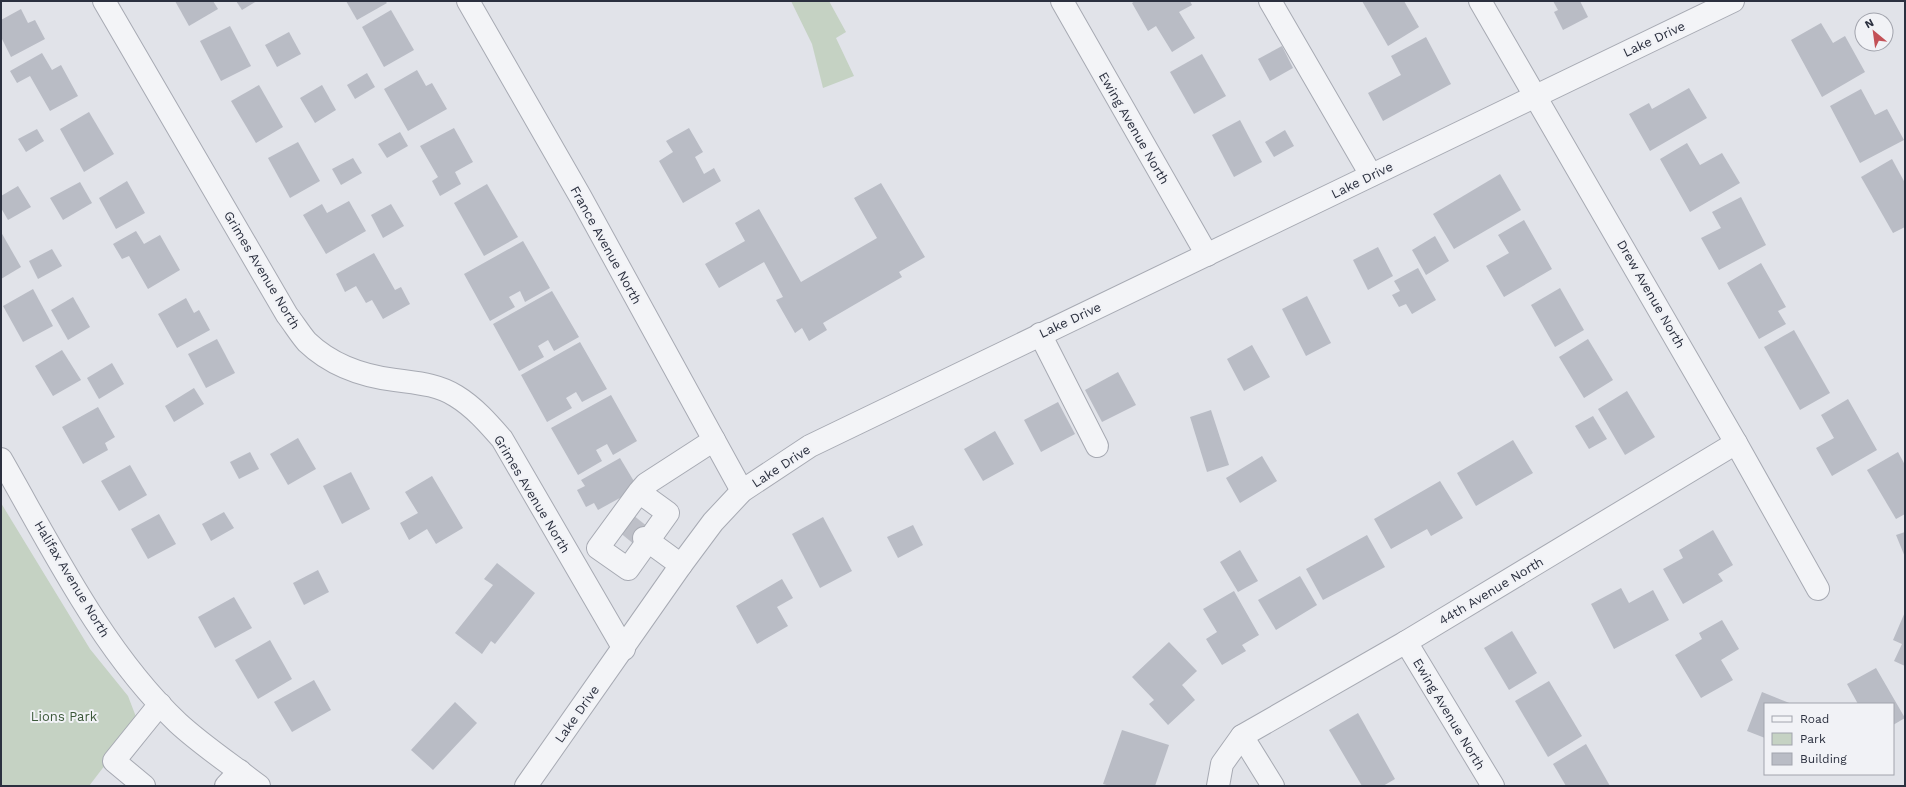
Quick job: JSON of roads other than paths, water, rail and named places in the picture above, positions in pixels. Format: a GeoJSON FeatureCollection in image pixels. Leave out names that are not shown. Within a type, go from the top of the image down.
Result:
{"type":"FeatureCollection","features":[{"type":"Feature","properties":{"kind":"street","name":"Grimes Avenue North"},"geometry":{"type":"LineString","coordinates":[[104,1],[287,315],[307,341],[334,362],[363,374],[394,380],[426,383],[456,395],[482,415],[502,439],[624,649]]}},
{"type":"Feature","properties":{"kind":"street","name":"France Avenue North"},"geometry":{"type":"LineString","coordinates":[[468,1],[580,196],[742,491]]}},
{"type":"Feature","properties":{"kind":"street","name":"Ewing Avenue North"},"geometry":{"type":"LineString","coordinates":[[1062,1],[1207,255]]}},
{"type":"Feature","properties":{"kind":"street"},"geometry":{"type":"LineString","coordinates":[[1270,1],[1371,175]]}},
{"type":"Feature","properties":{"kind":"street","name":"Drew Avenue North"},"geometry":{"type":"LineString","coordinates":[[1480,1],[1736,443],[1818,589]]}},
{"type":"Feature","properties":{"kind":"street","name":"Lake Drive"},"geometry":{"type":"LineString","coordinates":[[526,786],[624,649],[681,565],[713,522],[742,491],[810,446],[1535,96],[1698,9],[1733,1]]}},
{"type":"Feature","properties":{"kind":"street"},"geometry":{"type":"LineString","coordinates":[[1040,334],[1097,446]]}},
{"type":"Feature","properties":{"kind":"street"},"geometry":{"type":"LineString","coordinates":[[575,567],[598,548],[621,520],[646,484],[714,440]]}},
{"type":"Feature","properties":{"kind":"street","name":"44th Avenue North"},"geometry":{"type":"LineString","coordinates":[[1242,736],[1406,642],[1736,443]]}},
{"type":"Feature","properties":{"kind":"street","name":"Halifax Avenue North"},"geometry":{"type":"LineString","coordinates":[[1,459],[93,618],[134,674],[178,723],[233,778],[259,786]]}},
{"type":"Feature","properties":{"kind":"street"},"geometry":{"type":"LineString","coordinates":[[598,548],[628,569],[646,539],[668,513],[639,492]]}},
{"type":"Feature","properties":{"kind":"street"},"geometry":{"type":"LineString","coordinates":[[646,539],[681,565]]}},
{"type":"Feature","properties":{"kind":"street","name":"Ewing Avenue North"},"geometry":{"type":"LineString","coordinates":[[1406,642],[1493,786]]}},
{"type":"Feature","properties":{"kind":"street"},"geometry":{"type":"LineString","coordinates":[[144,786],[114,761],[160,704]]}},
{"type":"Feature","properties":{"kind":"street"},"geometry":{"type":"LineString","coordinates":[[1218,786],[1222,764],[1242,736],[1272,786]]}},
{"type":"Feature","properties":{"kind":"tunnel"},"geometry":{"type":"LineString","coordinates":[[623,521],[644,538]]}},
{"type":"Feature","properties":{"kind":"park label","name":"Lions Park"},"geometry":{"type":"Point","coordinates":[64,716]}}]}
